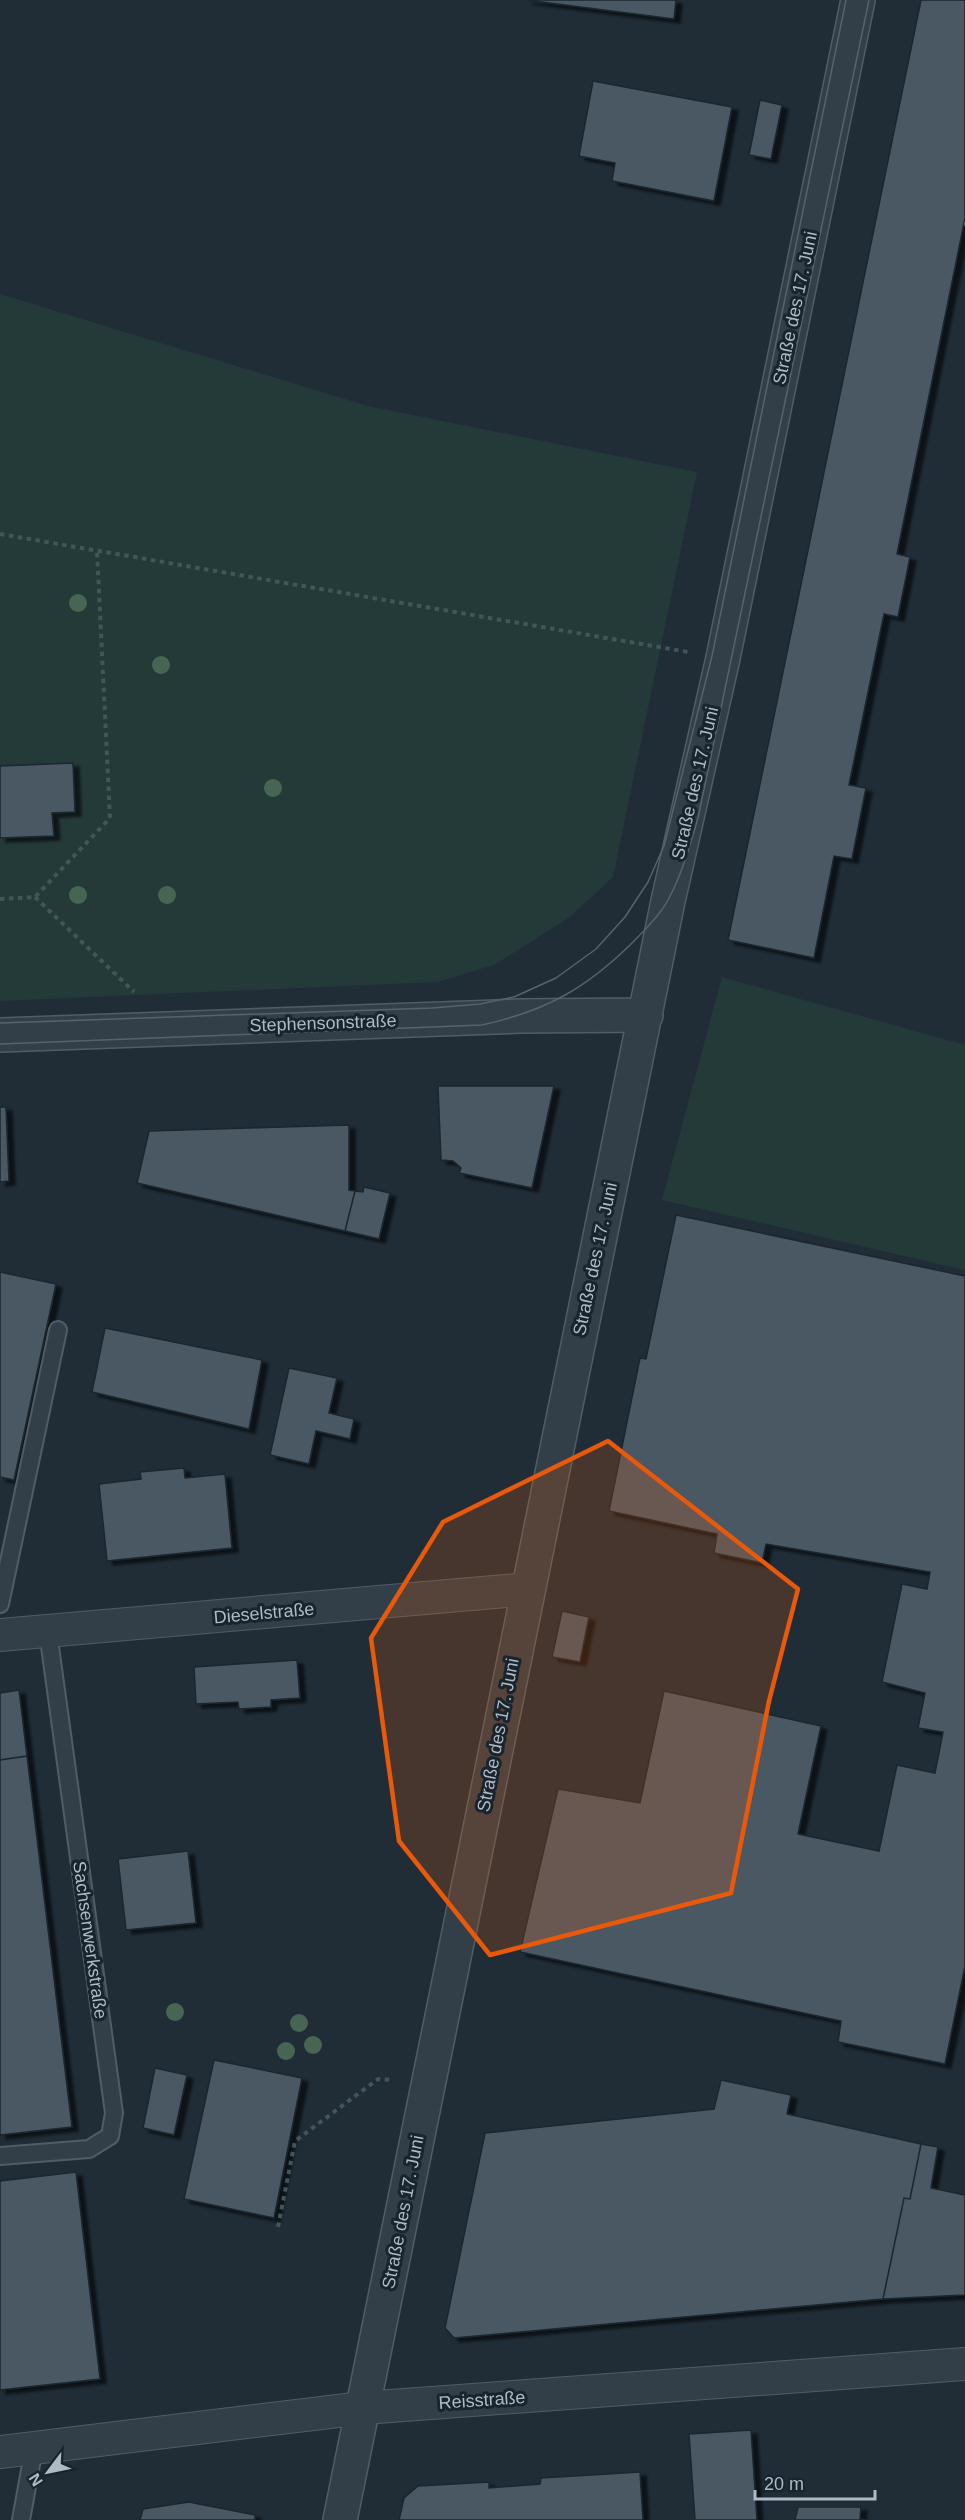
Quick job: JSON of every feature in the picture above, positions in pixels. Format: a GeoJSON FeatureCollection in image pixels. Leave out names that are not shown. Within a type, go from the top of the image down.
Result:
{"type":"FeatureCollection","features":[{"type":"Feature","properties":{"kind":"street","name":"Straße des 17. Juni"},"geometry":{"type":"LineString","coordinates":[[340,2520],[668,901],[723,658],[858,0]]}},
{"type":"Feature","properties":{"kind":"street","name":"Stephensonstraße"},"geometry":{"type":"LineString","coordinates":[[0,1035],[521,1016],[646,1015]]}},
{"type":"Feature","properties":{"kind":"street","name":"Dieselstraße"},"geometry":{"type":"LineString","coordinates":[[0,1635],[528,1589]]}},
{"type":"Feature","properties":{"kind":"street","name":"Reisstraße"},"geometry":{"type":"LineString","coordinates":[[0,2452],[363,2408],[965,2364]]}},
{"type":"Feature","properties":{"kind":"lane"},"geometry":{"type":"LineString","coordinates":[[0,1604],[58,1330]]}},
{"type":"Feature","properties":{"kind":"lane","name":"Sachsenwerkstraße"},"geometry":{"type":"LineString","coordinates":[[0,2156],[89,2149],[110,2136],[114,2113],[48,1632]]}},
{"type":"Feature","properties":{"kind":"lane"},"geometry":{"type":"LineString","coordinates":[[21,2520],[34,2448]]}},
{"type":"Feature","properties":{"kind":"path"},"geometry":{"type":"LineString","coordinates":[[0,534],[723,658]]}},
{"type":"Feature","properties":{"kind":"path"},"geometry":{"type":"LineString","coordinates":[[0,898],[35,897],[110,819],[97,551]]}},
{"type":"Feature","properties":{"kind":"path"},"geometry":{"type":"LineString","coordinates":[[35,897],[171,1028]]}},
{"type":"Feature","properties":{"kind":"path"},"geometry":{"type":"LineString","coordinates":[[278,2227],[295,2141],[378,2079],[429,2082]]}},
{"type":"Feature","properties":{"kind":"highlighted area"},"geometry":{"type":"Polygon","coordinates":[[[608,1441],[798,1589],[769,1701],[731,1893],[490,1955],[399,1841],[371,1638],[443,1522],[608,1441]]]}},
{"type":"Feature","properties":{"kind":"green space"},"geometry":{"type":"Polygon","coordinates":[[[0,294],[368,406],[697,472],[613,877],[570,917],[494,965],[437,982],[0,1001],[0,294]]]}},
{"type":"Feature","properties":{"kind":"green space"},"geometry":{"type":"Polygon","coordinates":[[[722,977],[965,1045],[965,1270],[662,1200],[722,977]]]}},
{"type":"Feature","properties":{"kind":"building"},"geometry":{"type":"Polygon","coordinates":[[[526,0],[676,0],[674,19],[526,0]]]}},
{"type":"Feature","properties":{"kind":"building"},"geometry":{"type":"Polygon","coordinates":[[[921,0],[965,0],[965,218],[897,554],[910,557],[898,617],[884,614],[849,785],[866,788],[852,859],[834,856],[814,958],[728,940],[921,0]]]}},
{"type":"Feature","properties":{"kind":"building"},"geometry":{"type":"Polygon","coordinates":[[[593,81],[732,107],[714,201],[612,181],[615,163],[579,156],[593,81]]]}},
{"type":"Feature","properties":{"kind":"building"},"geometry":{"type":"Polygon","coordinates":[[[760,100],[782,105],[771,159],[749,155],[760,100]]]}},
{"type":"Feature","properties":{"kind":"building"},"geometry":{"type":"Polygon","coordinates":[[[73,763],[75,812],[52,813],[54,836],[0,838],[0,766],[73,763]]]}},
{"type":"Feature","properties":{"kind":"building"},"geometry":{"type":"Polygon","coordinates":[[[438,1086],[554,1086],[532,1188],[459,1173],[461,1168],[453,1161],[441,1160],[438,1086]]]}},
{"type":"Feature","properties":{"kind":"building"},"geometry":{"type":"Polygon","coordinates":[[[0,1107],[6,1107],[9,1181],[0,1182],[0,1107]]]}},
{"type":"Feature","properties":{"kind":"building"},"geometry":{"type":"Polygon","coordinates":[[[349,1125],[349,1190],[355,1191],[345,1231],[137,1183],[149,1131],[349,1125]]]}},
{"type":"Feature","properties":{"kind":"building"},"geometry":{"type":"Polygon","coordinates":[[[364,1187],[390,1193],[379,1239],[345,1231],[355,1191],[363,1192],[364,1187]]]}},
{"type":"Feature","properties":{"kind":"building"},"geometry":{"type":"Polygon","coordinates":[[[676,1215],[965,1276],[965,1966],[945,2064],[838,2042],[841,2021],[520,1952],[558,1789],[640,1803],[664,1691],[821,1726],[798,1834],[879,1851],[897,1765],[935,1773],[943,1732],[918,1728],[925,1693],[882,1682],[902,1584],[927,1589],[930,1572],[766,1544],[762,1563],[714,1553],[717,1534],[609,1511],[640,1358],[646,1359],[676,1215]]]}},
{"type":"Feature","properties":{"kind":"building"},"geometry":{"type":"Polygon","coordinates":[[[0,1272],[56,1284],[14,1480],[0,1477],[0,1272]]]}},
{"type":"Feature","properties":{"kind":"building"},"geometry":{"type":"Polygon","coordinates":[[[105,1328],[262,1360],[249,1429],[92,1392],[105,1328]]]}},
{"type":"Feature","properties":{"kind":"building"},"geometry":{"type":"Polygon","coordinates":[[[289,1368],[337,1378],[329,1413],[354,1419],[350,1439],[316,1431],[309,1464],[270,1455],[289,1368]]]}},
{"type":"Feature","properties":{"kind":"building"},"geometry":{"type":"Polygon","coordinates":[[[184,1468],[185,1478],[225,1474],[232,1548],[107,1561],[99,1484],[141,1479],[140,1472],[184,1468]]]}},
{"type":"Feature","properties":{"kind":"building"},"geometry":{"type":"Polygon","coordinates":[[[562,1611],[589,1617],[580,1662],[552,1657],[562,1611]]]}},
{"type":"Feature","properties":{"kind":"building"},"geometry":{"type":"Polygon","coordinates":[[[297,1660],[300,1698],[271,1700],[271,1707],[239,1709],[238,1702],[196,1704],[194,1667],[297,1660]]]}},
{"type":"Feature","properties":{"kind":"building"},"geometry":{"type":"Polygon","coordinates":[[[19,1690],[27,1756],[0,1760],[0,1693],[19,1690]]]}},
{"type":"Feature","properties":{"kind":"building"},"geometry":{"type":"Polygon","coordinates":[[[27,1756],[72,2127],[0,2135],[0,1760],[27,1756]]]}},
{"type":"Feature","properties":{"kind":"building"},"geometry":{"type":"Polygon","coordinates":[[[188,1851],[196,1923],[126,1930],[118,1859],[188,1851]]]}},
{"type":"Feature","properties":{"kind":"building"},"geometry":{"type":"Polygon","coordinates":[[[214,2060],[302,2078],[274,2218],[184,2199],[214,2060]]]}},
{"type":"Feature","properties":{"kind":"building"},"geometry":{"type":"Polygon","coordinates":[[[155,2068],[187,2075],[174,2135],[143,2128],[155,2068]]]}},
{"type":"Feature","properties":{"kind":"building"},"geometry":{"type":"Polygon","coordinates":[[[721,2080],[791,2095],[787,2114],[921,2144],[910,2199],[904,2198],[883,2299],[454,2338],[445,2328],[485,2133],[714,2109],[721,2080]]]}},
{"type":"Feature","properties":{"kind":"building"},"geometry":{"type":"Polygon","coordinates":[[[921,2144],[938,2147],[931,2188],[965,2195],[965,2295],[883,2299],[904,2198],[910,2199],[921,2144]]]}},
{"type":"Feature","properties":{"kind":"building"},"geometry":{"type":"Polygon","coordinates":[[[76,2172],[100,2379],[0,2390],[0,2181],[76,2172]]]}},
{"type":"Feature","properties":{"kind":"building"},"geometry":{"type":"Polygon","coordinates":[[[751,2430],[757,2520],[695,2520],[689,2434],[751,2430]]]}},
{"type":"Feature","properties":{"kind":"building"},"geometry":{"type":"Polygon","coordinates":[[[640,2472],[643,2520],[399,2520],[404,2498],[418,2486],[489,2482],[489,2488],[540,2484],[541,2478],[640,2472]]]}},
{"type":"Feature","properties":{"kind":"building"},"geometry":{"type":"Polygon","coordinates":[[[189,2502],[255,2515],[255,2520],[140,2520],[143,2509],[189,2502]]]}},
{"type":"Feature","properties":{"kind":"building"},"geometry":{"type":"Polygon","coordinates":[[[798,2507],[861,2507],[860,2519],[867,2520],[795,2520],[798,2507]]]}},
{"type":"Feature","properties":{"kind":"tram line"},"geometry":{"type":"LineString","coordinates":[[0,1023],[432,1008],[480,1004],[514,997],[556,978],[596,949],[625,917],[648,882],[664,846],[712,656],[846,0]]}},
{"type":"Feature","properties":{"kind":"tram line"},"geometry":{"type":"LineString","coordinates":[[0,1044],[482,1025],[526,1013],[582,985],[616,958],[657,917],[677,880],[698,818],[869,0]]}}]}
